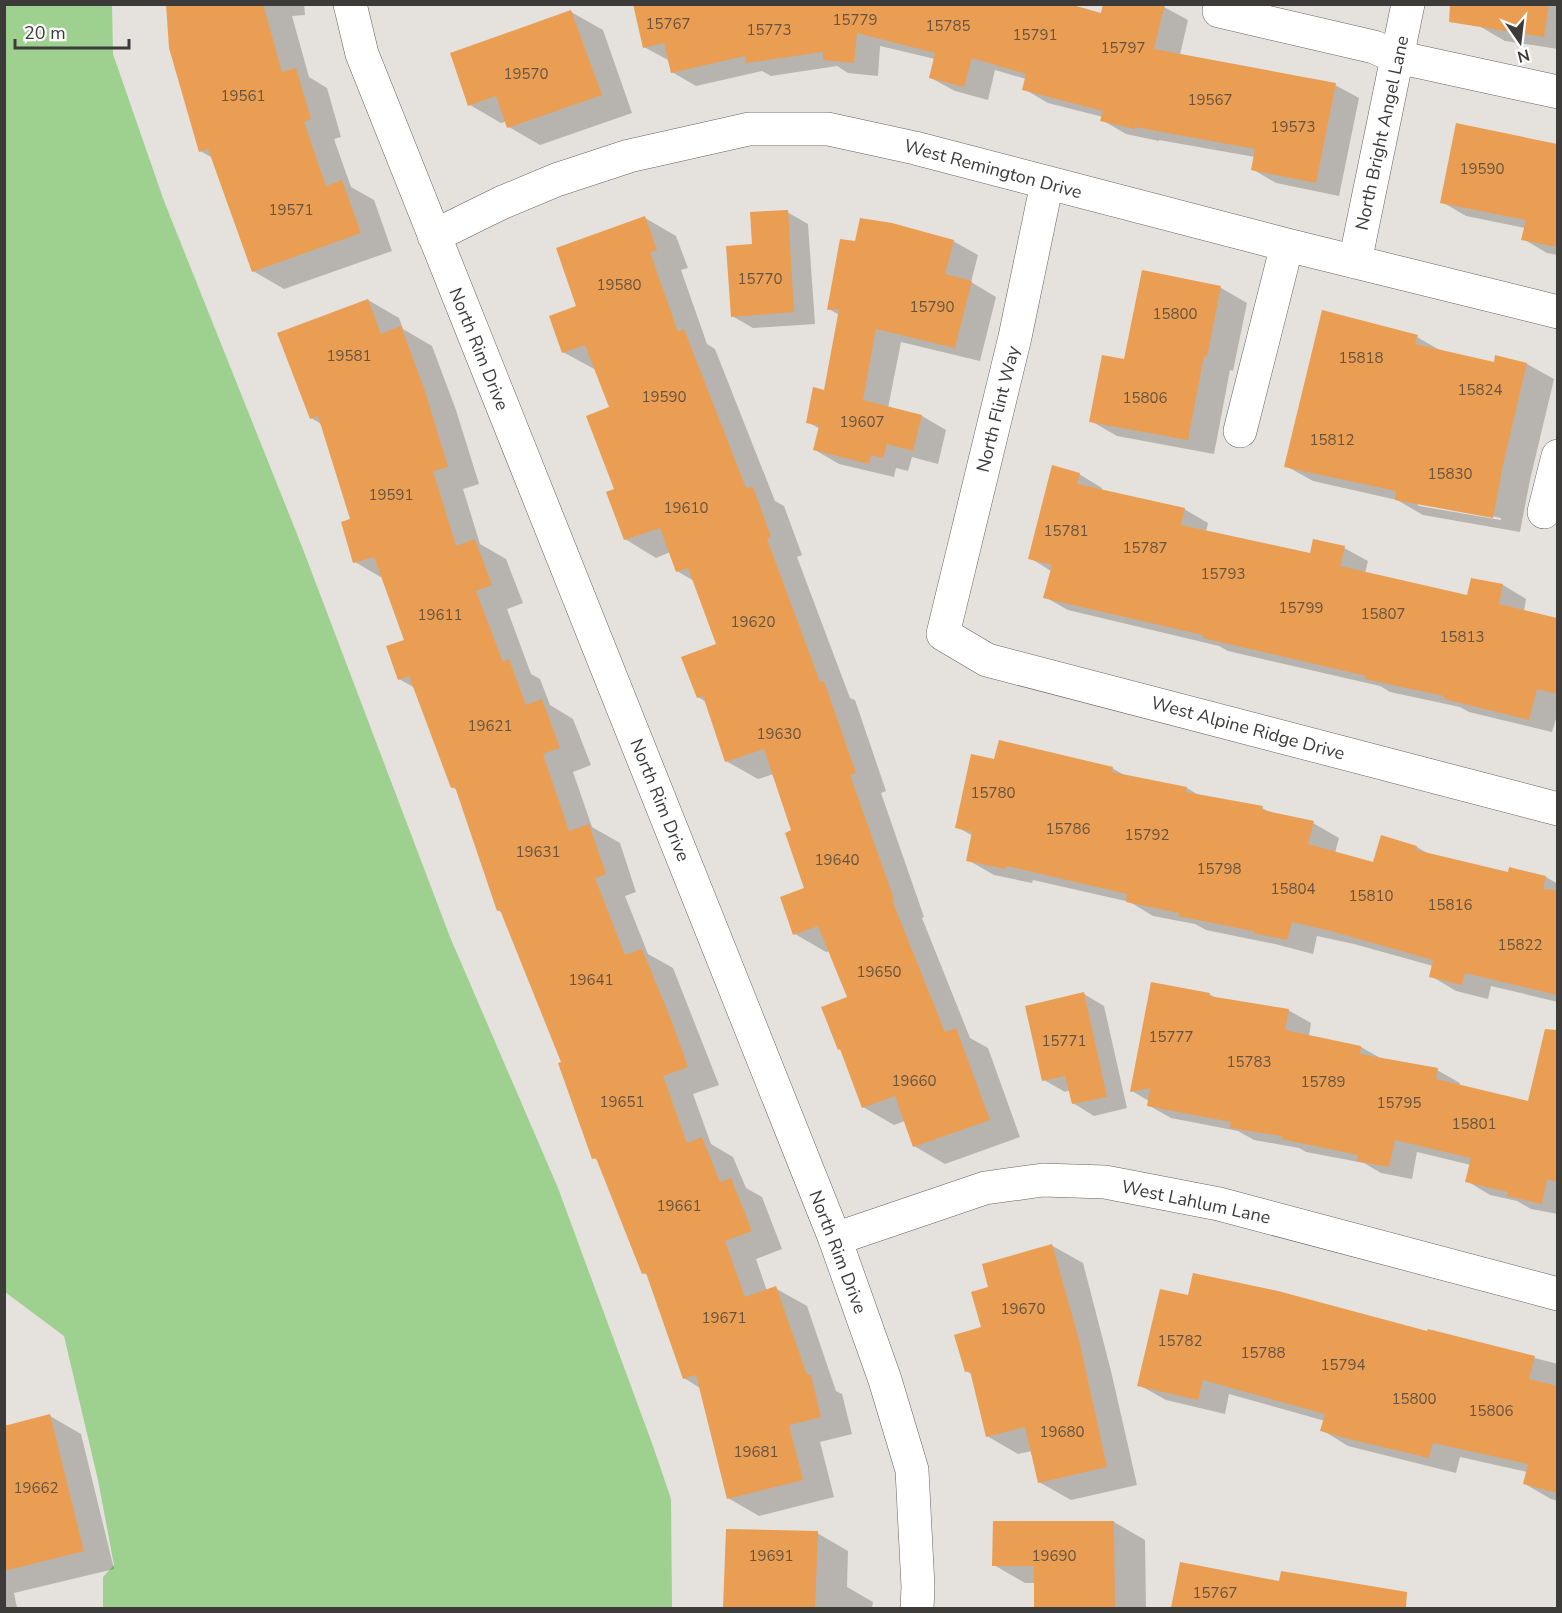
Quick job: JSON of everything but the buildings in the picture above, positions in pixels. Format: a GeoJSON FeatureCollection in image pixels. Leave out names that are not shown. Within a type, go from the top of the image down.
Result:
{"type":"FeatureCollection","features":[{"type":"Feature","properties":{"kind":"street","name":"North Rim Drive"},"geometry":{"type":"LineString","coordinates":[[350,4],[362,54],[835,1239],[885,1380],[912,1470],[917,1608]]}},
{"type":"Feature","properties":{"kind":"street","name":"North Bright Angel Lane"},"geometry":{"type":"LineString","coordinates":[[1355,262],[1408,4]]}},
{"type":"Feature","properties":{"kind":"street"},"geometry":{"type":"LineString","coordinates":[[1219,10],[1374,46],[1397,57],[1557,92]]}},
{"type":"Feature","properties":{"kind":"street","name":"West Remington Drive"},"geometry":{"type":"LineString","coordinates":[[434,236],[501,203],[556,180],[629,156],[749,129],[828,129],[915,148],[1287,245],[1557,312]]}},
{"type":"Feature","properties":{"kind":"street","name":"North Flint Way"},"geometry":{"type":"LineString","coordinates":[[944,634],[1015,337],[1047,183]]}},
{"type":"Feature","properties":{"kind":"street"},"geometry":{"type":"LineString","coordinates":[[1240,431],[1287,245]]}},
{"type":"Feature","properties":{"kind":"street"},"geometry":{"type":"LineString","coordinates":[[1544,512],[1557,456]]}},
{"type":"Feature","properties":{"kind":"street","name":"West Alpine Ridge Drive"},"geometry":{"type":"LineString","coordinates":[[944,634],[987,660],[1557,809]]}},
{"type":"Feature","properties":{"kind":"street","name":"West Lahlum Lane"},"geometry":{"type":"LineString","coordinates":[[835,1239],[985,1188],[1043,1180],[1105,1182],[1218,1204],[1557,1294]]}},
{"type":"Feature","properties":{"kind":"green space"},"geometry":{"type":"Polygon","coordinates":[[[5,4],[112,5],[113,54],[164,201],[301,544],[450,937],[558,1188],[653,1446],[671,1499],[672,1608],[103,1608],[103,1577],[114,1565],[98,1480],[64,1336],[5,1292],[5,4]]]}}]}
